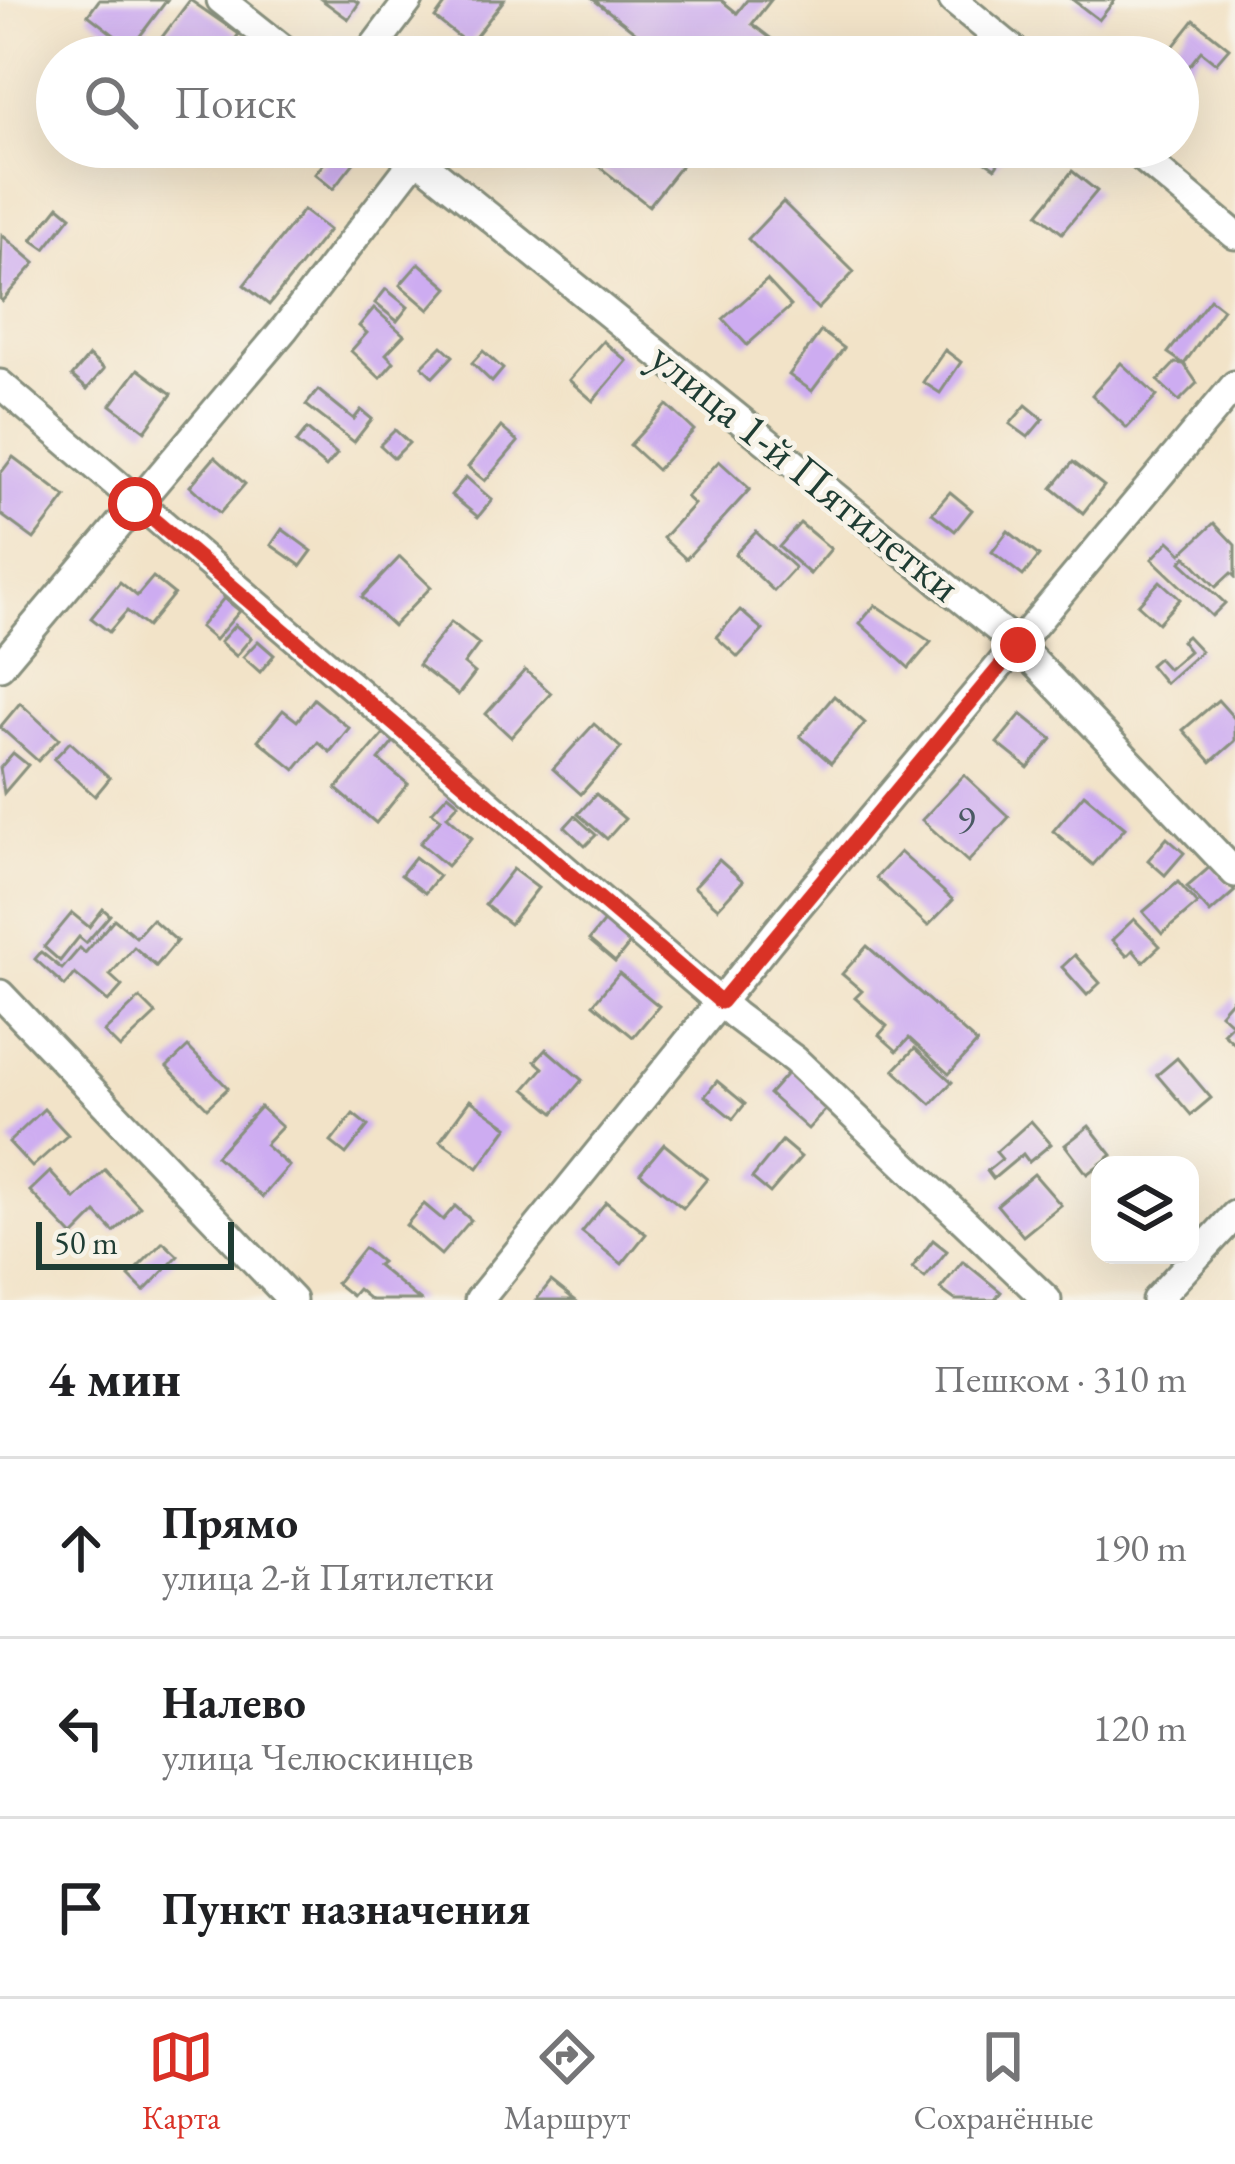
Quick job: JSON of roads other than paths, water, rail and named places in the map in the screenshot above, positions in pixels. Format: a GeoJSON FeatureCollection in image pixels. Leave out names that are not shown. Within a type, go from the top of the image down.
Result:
{"type":"FeatureCollection","features":[{"type":"Feature","properties":{"kind":"street"},"geometry":{"type":"LineString","coordinates":[[221,0],[266,36]]}},
{"type":"Feature","properties":{"kind":"street"},"geometry":{"type":"LineString","coordinates":[[382,36],[409,0]]}},
{"type":"Feature","properties":{"kind":"street"},"geometry":{"type":"LineString","coordinates":[[953,0],[997,36]]}},
{"type":"Feature","properties":{"kind":"street"},"geometry":{"type":"LineString","coordinates":[[0,666],[285,328],[398,168]]}},
{"type":"Feature","properties":{"kind":"street","name":"улица 1-й Пятилетки"},"geometry":{"type":"LineString","coordinates":[[428,168],[1018,645],[1235,873]]}},
{"type":"Feature","properties":{"kind":"street"},"geometry":{"type":"LineString","coordinates":[[1155,168],[1235,235]]}},
{"type":"Feature","properties":{"kind":"street"},"geometry":{"type":"LineString","coordinates":[[0,385],[794,1060],[1047,1300]]}},
{"type":"Feature","properties":{"kind":"street"},"geometry":{"type":"LineString","coordinates":[[478,1300],[1235,385]]}},
{"type":"Feature","properties":{"kind":"street"},"geometry":{"type":"LineString","coordinates":[[0,994],[292,1300]]}},
{"type":"Feature","properties":{"kind":"street"},"geometry":{"type":"LineString","coordinates":[[1156,1300],[1235,1215]]}}]}
